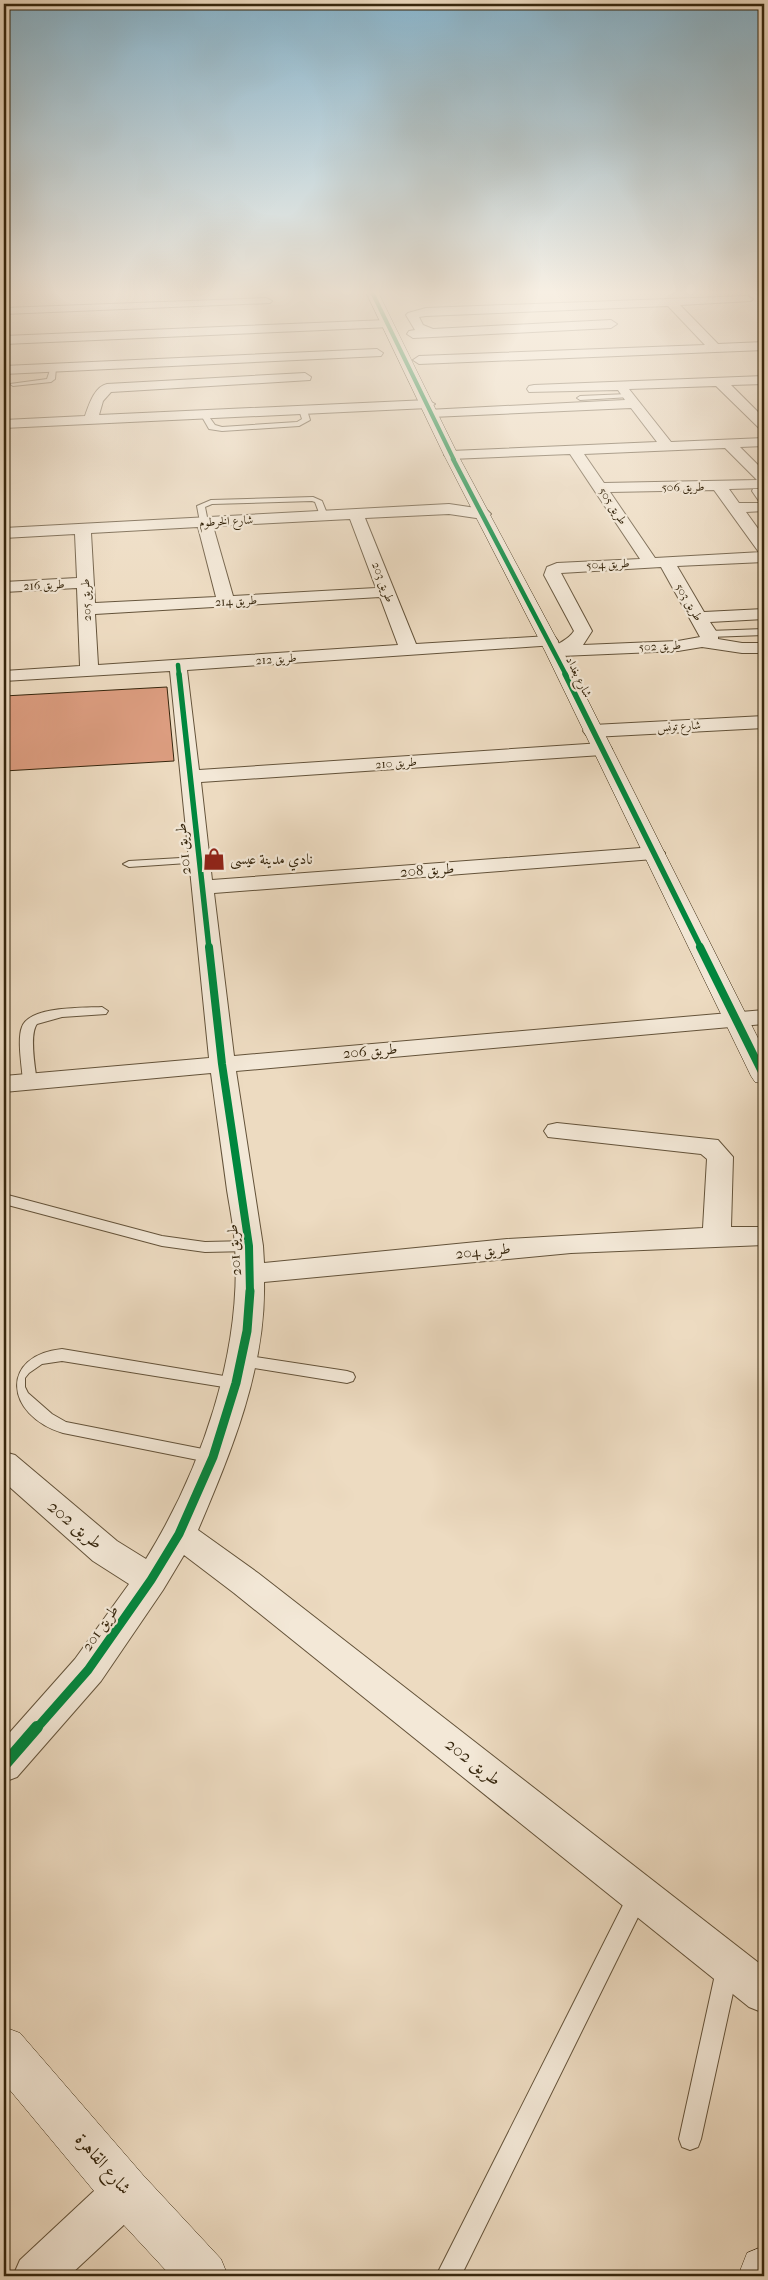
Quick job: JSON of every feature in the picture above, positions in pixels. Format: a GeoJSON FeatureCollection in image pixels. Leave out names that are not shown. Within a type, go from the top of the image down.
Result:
{"type":"FeatureCollection","features":[{"type":"Feature","properties":{"kind":"street"},"geometry":{"type":"LineString","coordinates":[[91,420],[97,400],[100,396]]}},
{"type":"Feature","properties":{"kind":"street"},"geometry":{"type":"LineString","coordinates":[[312,396],[317,409]]}},
{"type":"Feature","properties":{"kind":"street","name":"شارع بغداد"},"geometry":{"type":"LineString","coordinates":[[424,396],[451,455],[555,648],[593,731],[764,1076]]}},
{"type":"Feature","properties":{"kind":"street"},"geometry":{"type":"LineString","coordinates":[[539,396],[546,408]]}},
{"type":"Feature","properties":{"kind":"street"},"geometry":{"type":"LineString","coordinates":[[4,424],[317,409],[546,408],[619,396]]}},
{"type":"Feature","properties":{"kind":"street"},"geometry":{"type":"LineString","coordinates":[[629,396],[667,446]]}},
{"type":"Feature","properties":{"kind":"street"},"geometry":{"type":"LineString","coordinates":[[735,396],[764,425]]}},
{"type":"Feature","properties":{"kind":"street"},"geometry":{"type":"LineString","coordinates":[[451,455],[764,442]]}},
{"type":"Feature","properties":{"kind":"street"},"geometry":{"type":"LineString","coordinates":[[729,444],[761,485]]}},
{"type":"Feature","properties":{"kind":"street","name":"طريق 505"},"geometry":{"type":"LineString","coordinates":[[574,450],[658,562]]}},
{"type":"Feature","properties":{"kind":"street","name":"طريق 506"},"geometry":{"type":"LineString","coordinates":[[601,488],[761,485]]}},
{"type":"Feature","properties":{"kind":"street"},"geometry":{"type":"LineString","coordinates":[[718,486],[764,548]]}},
{"type":"Feature","properties":{"kind":"street"},"geometry":{"type":"LineString","coordinates":[[735,508],[764,507]]}},
{"type":"Feature","properties":{"kind":"street","name":"شارع الخرطوم"},"geometry":{"type":"LineString","coordinates":[[4,533],[449,509],[480,509]]}},
{"type":"Feature","properties":{"kind":"street","name":"طريق 203"},"geometry":{"type":"LineString","coordinates":[[356,514],[409,650]]}},
{"type":"Feature","properties":{"kind":"street"},"geometry":{"type":"LineString","coordinates":[[204,522],[226,601]]}},
{"type":"Feature","properties":{"kind":"street","name":"طريق 205"},"geometry":{"type":"LineString","coordinates":[[83,529],[89,671]]}},
{"type":"Feature","properties":{"kind":"street","name":"طريق 504"},"geometry":{"type":"LineString","coordinates":[[555,648],[577,641],[583,632],[552,575],[553,570],[569,566],[764,557]]}},
{"type":"Feature","properties":{"kind":"street","name":"طريق 503"},"geometry":{"type":"LineString","coordinates":[[658,562],[698,617],[709,638]]}},
{"type":"Feature","properties":{"kind":"street","name":"طريق 216"},"geometry":{"type":"LineString","coordinates":[[4,587],[85,583]]}},
{"type":"Feature","properties":{"kind":"street","name":"طريق 214"},"geometry":{"type":"LineString","coordinates":[[86,609],[386,592]]}},
{"type":"Feature","properties":{"kind":"street"},"geometry":{"type":"LineString","coordinates":[[698,617],[764,614]]}},
{"type":"Feature","properties":{"kind":"street","name":"طريق 502"},"geometry":{"type":"LineString","coordinates":[[555,648],[709,638],[742,648],[764,648]]}},
{"type":"Feature","properties":{"kind":"street","name":"طريق 212"},"geometry":{"type":"LineString","coordinates":[[4,676],[409,650],[555,648]]}},
{"type":"Feature","properties":{"kind":"street","name":"طريق 201"},"geometry":{"type":"LineString","coordinates":[[4,1765],[88,1670],[151,1580],[179,1534],[213,1458],[239,1372],[247,1331],[250,1274],[249,1246],[222,1064],[178,665]]}},
{"type":"Feature","properties":{"kind":"street","name":"شارع تونس"},"geometry":{"type":"LineString","coordinates":[[593,731],[764,722]]}},
{"type":"Feature","properties":{"kind":"street","name":"طريق 210"},"geometry":{"type":"LineString","coordinates":[[189,777],[602,749]]}},
{"type":"Feature","properties":{"kind":"street","name":"طريق 208"},"geometry":{"type":"LineString","coordinates":[[201,887],[654,853]]}},
{"type":"Feature","properties":{"kind":"street","name":"طريق 206"},"geometry":{"type":"LineString","coordinates":[[4,1084],[764,1016]]}},
{"type":"Feature","properties":{"kind":"street"},"geometry":{"type":"LineString","coordinates":[[557,1131],[709,1146],[720,1156],[717,1236]]}},
{"type":"Feature","properties":{"kind":"street","name":"طريق 204"},"geometry":{"type":"LineString","coordinates":[[250,1274],[534,1246],[717,1236],[764,1236]]}},
{"type":"Feature","properties":{"kind":"street","name":"طريق 202"},"geometry":{"type":"LineString","coordinates":[[4,1464],[105,1550],[151,1580]]}},
{"type":"Feature","properties":{"kind":"street","name":"طريق 202"},"geometry":{"type":"LineString","coordinates":[[179,1534],[254,1589],[764,1993]]}},
{"type":"Feature","properties":{"kind":"street","name":"شارع القاهرة"},"geometry":{"type":"LineString","coordinates":[[4,2050],[126,2192],[204,2276]]}},
{"type":"Feature","properties":{"kind":"street"},"geometry":{"type":"LineString","coordinates":[[36,2276],[126,2192]]}},
{"type":"Feature","properties":{"kind":"street"},"geometry":{"type":"LineString","coordinates":[[762,2276],[764,2270]]}},
{"type":"Feature","properties":{"kind":"lane"},"geometry":{"type":"LineString","coordinates":[[580,398],[606,396]]}},
{"type":"Feature","properties":{"kind":"lane"},"geometry":{"type":"LineString","coordinates":[[761,485],[764,502]]}},
{"type":"Feature","properties":{"kind":"lane"},"geometry":{"type":"LineString","coordinates":[[709,638],[764,632]]}},
{"type":"Feature","properties":{"kind":"lane"},"geometry":{"type":"LineString","coordinates":[[129,864],[198,860]]}},
{"type":"Feature","properties":{"kind":"lane"},"geometry":{"type":"LineString","coordinates":[[30,1081],[27,1030],[31,1021],[43,1016],[102,1010]]}},
{"type":"Feature","properties":{"kind":"lane"},"geometry":{"type":"LineString","coordinates":[[4,1198],[169,1242],[205,1247],[249,1246]]}},
{"type":"Feature","properties":{"kind":"lane"},"geometry":{"type":"LineString","coordinates":[[213,1458],[63,1427],[45,1419],[31,1408],[21,1395],[16,1384],[20,1372],[30,1362],[46,1356],[62,1356],[239,1372],[347,1377]]}},
{"type":"Feature","properties":{"kind":"lane"},"geometry":{"type":"LineString","coordinates":[[448,2276],[639,1893]]}},
{"type":"Feature","properties":{"kind":"lane"},"geometry":{"type":"LineString","coordinates":[[690,2139],[728,1964]]}},
{"type":"Feature","properties":{"kind":"building"},"geometry":{"type":"Polygon","coordinates":[[[167,687],[174,761],[4,771],[4,696],[167,687]]]}},
{"type":"Feature","properties":{"kind":"cycle path"},"geometry":{"type":"LineString","coordinates":[[423,396],[451,455],[554,651],[764,1076]]}},
{"type":"Feature","properties":{"kind":"cycle path"},"geometry":{"type":"LineString","coordinates":[[4,1765],[88,1670],[151,1580],[179,1534],[213,1457],[236,1383],[247,1331],[250,1302],[249,1246],[222,1064],[178,665]]}},
{"type":"Feature","properties":{"kind":"place","name":"نادي مدينة عيسى"},"geometry":{"type":"Point","coordinates":[214,859]}}]}
